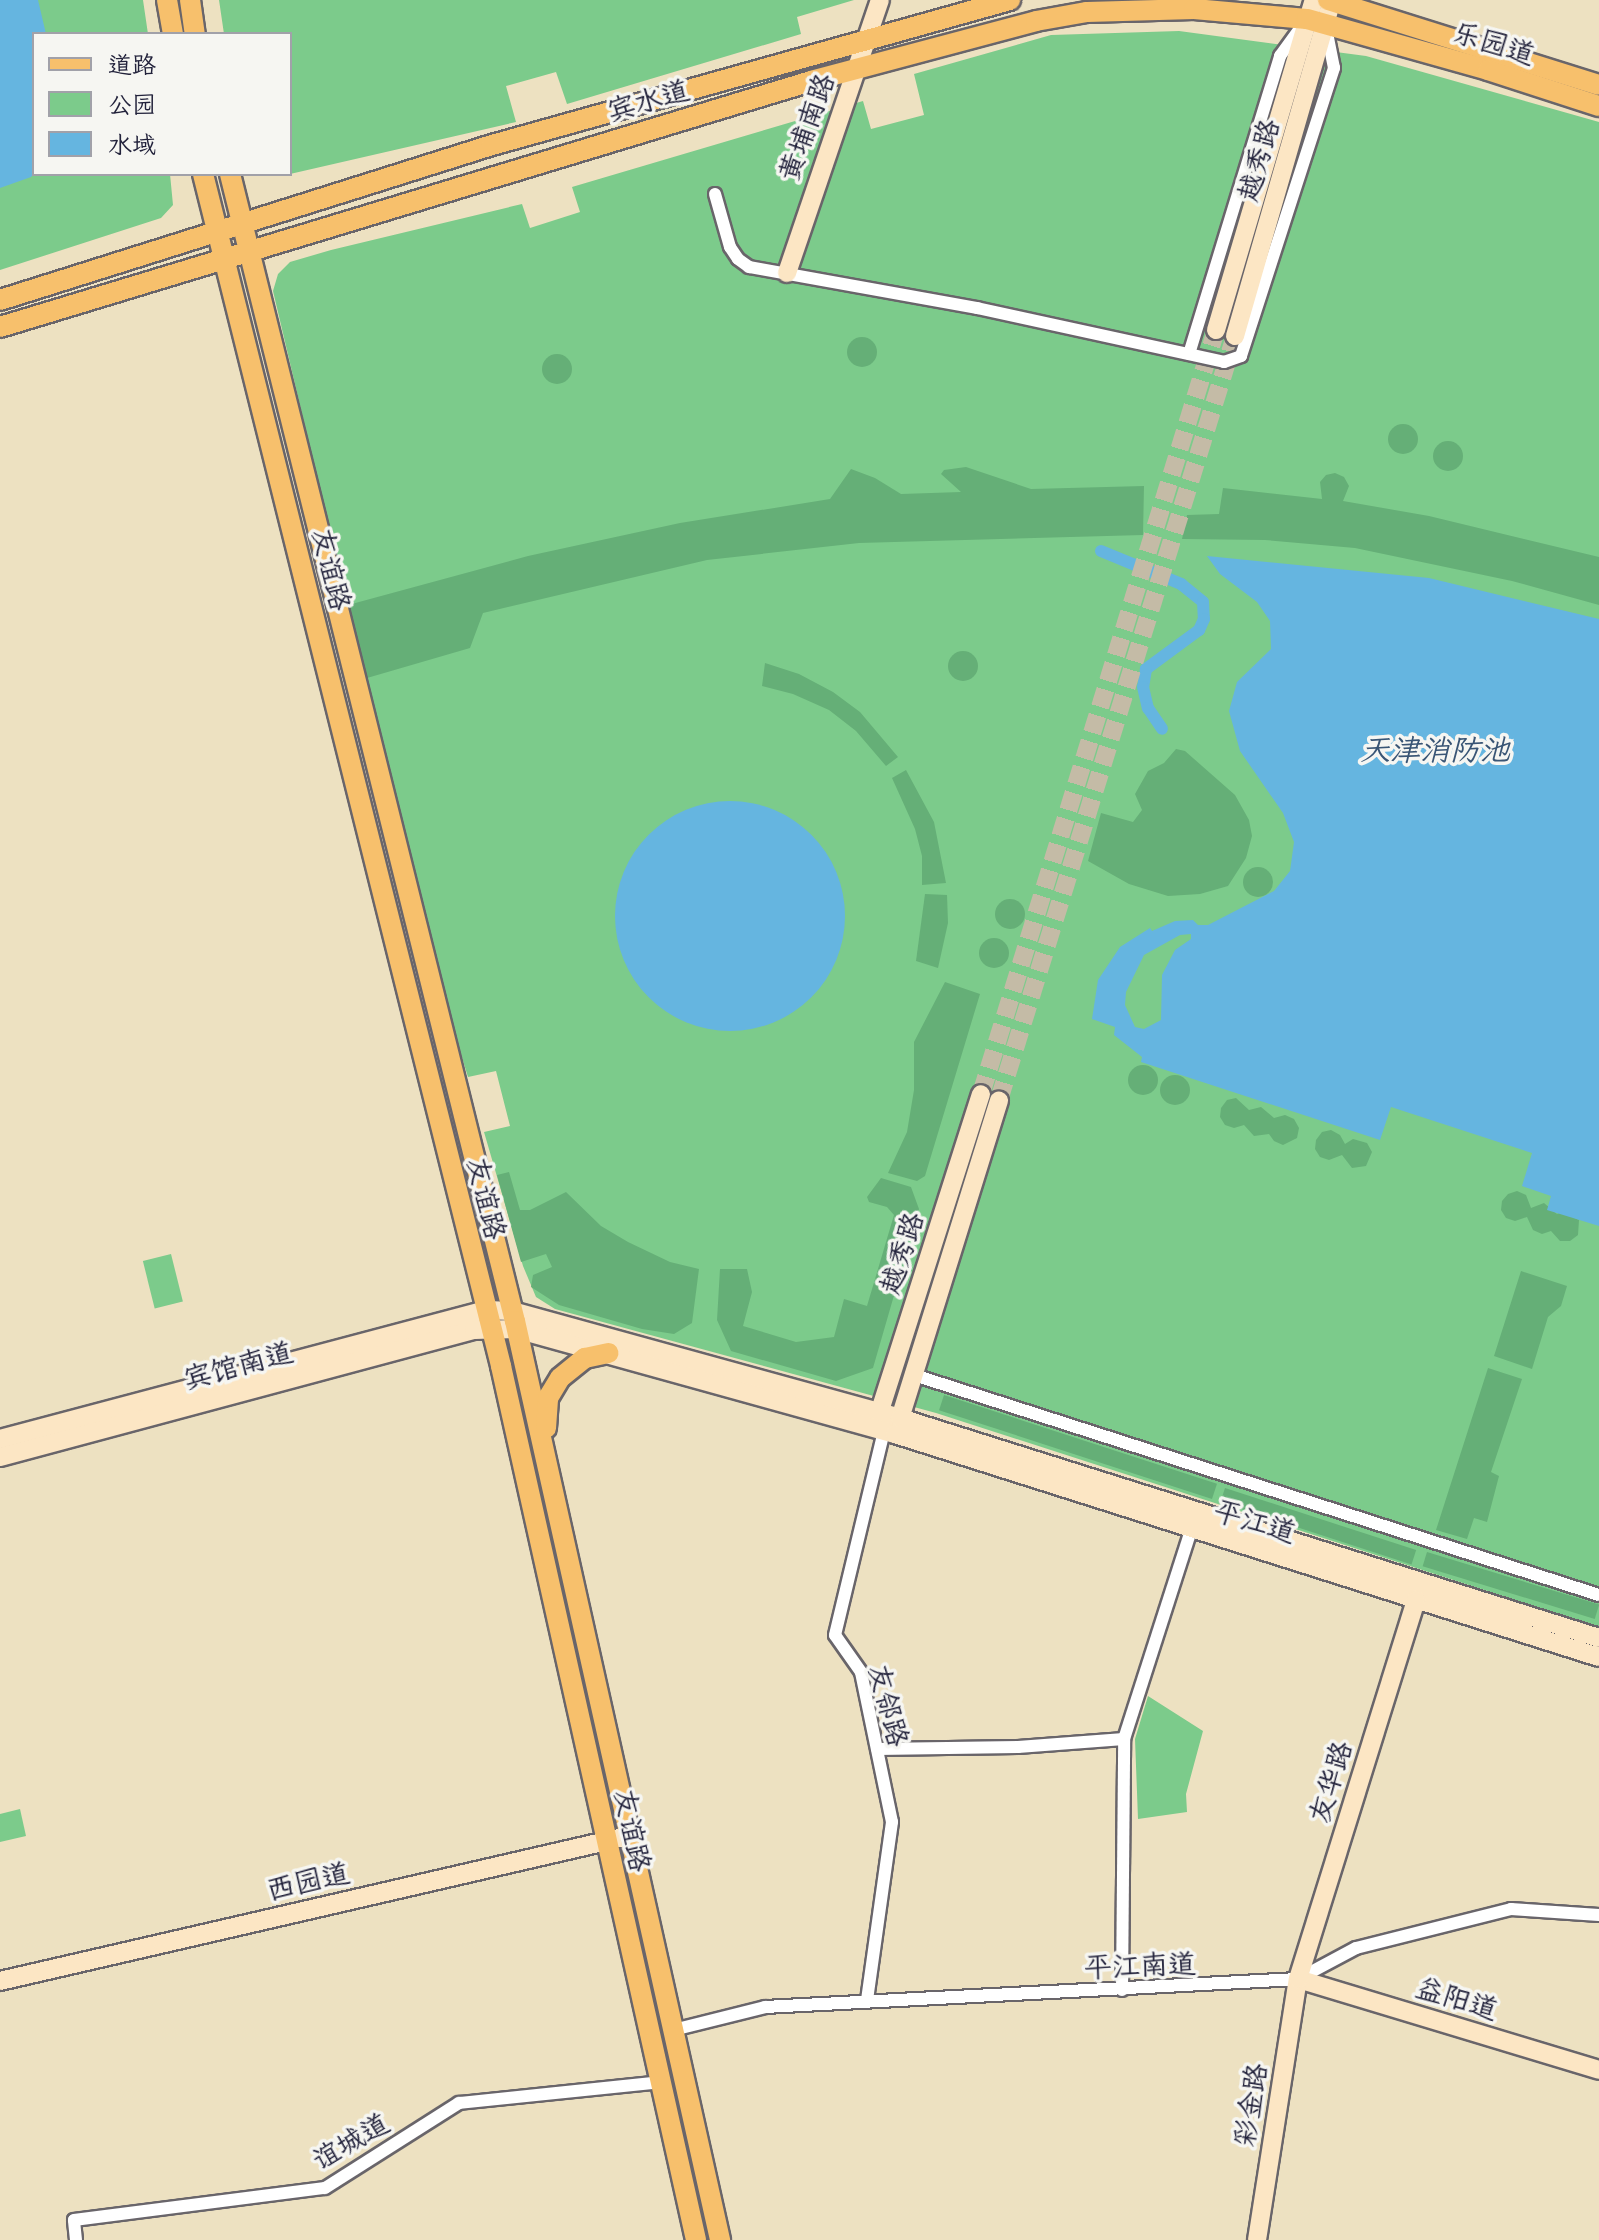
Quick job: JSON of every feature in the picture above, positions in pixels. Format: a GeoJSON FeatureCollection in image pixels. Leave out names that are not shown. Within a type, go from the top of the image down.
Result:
{"type":"FeatureCollection","features":[{"type":"Feature","properties":{"kind":"main road"},"geometry":{"type":"LineString","coordinates":[[167,0],[173,32]]}},
{"type":"Feature","properties":{"kind":"main road"},"geometry":{"type":"LineString","coordinates":[[190,0],[195,32]]}},
{"type":"Feature","properties":{"kind":"main road","name":"宾水道"},"geometry":{"type":"LineString","coordinates":[[0,300],[492,145],[1010,0]]}},
{"type":"Feature","properties":{"kind":"main road","name":"乐园道"},"geometry":{"type":"LineString","coordinates":[[1331,0],[1599,85]]}},
{"type":"Feature","properties":{"kind":"main road","name":"宾水道"},"geometry":{"type":"LineString","coordinates":[[0,327],[225,256],[850,71],[1022,24],[1087,12],[1194,9],[1315,14]]}},
{"type":"Feature","properties":{"kind":"main road","name":"乐园道"},"geometry":{"type":"LineString","coordinates":[[1315,14],[1599,106]]}},
{"type":"Feature","properties":{"kind":"main road","name":"友谊路"},"geometry":{"type":"LineString","coordinates":[[204,176],[488,1319],[696,2240]]}},
{"type":"Feature","properties":{"kind":"main road","name":"友谊路"},"geometry":{"type":"LineString","coordinates":[[231,176],[514,1320],[720,2240]]}},
{"type":"Feature","properties":{"kind":"main road"},"geometry":{"type":"LineString","coordinates":[[549,1475],[545,1422],[550,1392],[578,1362],[608,1353]]}},
{"type":"Feature","properties":{"kind":"street","name":"黄埔南路"},"geometry":{"type":"LineString","coordinates":[[783,270],[859,44],[869,0]]}},
{"type":"Feature","properties":{"kind":"street","name":"黄埔南路"},"geometry":{"type":"LineString","coordinates":[[859,44],[880,0]]}},
{"type":"Feature","properties":{"kind":"street","name":"越秀路"},"geometry":{"type":"LineString","coordinates":[[1216,330],[1315,14],[1331,0]]}},
{"type":"Feature","properties":{"kind":"street","name":"越秀路"},"geometry":{"type":"LineString","coordinates":[[1235,336],[1315,14]]}},
{"type":"Feature","properties":{"kind":"street"},"geometry":{"type":"LineString","coordinates":[[1189,353],[1280,56],[1315,14]]}},
{"type":"Feature","properties":{"kind":"street"},"geometry":{"type":"LineString","coordinates":[[718,194],[738,252],[749,262],[1224,362],[1241,356],[1334,68],[1315,14]]}},
{"type":"Feature","properties":{"kind":"street","name":"越秀路"},"geometry":{"type":"LineString","coordinates":[[887,1425],[981,1094]]}},
{"type":"Feature","properties":{"kind":"street","name":"越秀路"},"geometry":{"type":"LineString","coordinates":[[887,1425],[914,1375],[999,1100]]}},
{"type":"Feature","properties":{"kind":"street"},"geometry":{"type":"LineString","coordinates":[[488,1319],[514,1320],[887,1425]]}},
{"type":"Feature","properties":{"kind":"street","name":"宾馆南道"},"geometry":{"type":"LineString","coordinates":[[0,1439],[488,1319]]}},
{"type":"Feature","properties":{"kind":"street","name":"宾馆南道"},"geometry":{"type":"LineString","coordinates":[[0,1457],[488,1319]]}},
{"type":"Feature","properties":{"kind":"street"},"geometry":{"type":"LineString","coordinates":[[514,1320],[608,1353],[887,1425]]}},
{"type":"Feature","properties":{"kind":"street"},"geometry":{"type":"LineString","coordinates":[[914,1375],[1599,1595]]}},
{"type":"Feature","properties":{"kind":"street","name":"平江道"},"geometry":{"type":"LineString","coordinates":[[887,1425],[1191,1530],[1599,1657]]}},
{"type":"Feature","properties":{"kind":"street","name":"平江道"},"geometry":{"type":"LineString","coordinates":[[887,1425],[1599,1638]]}},
{"type":"Feature","properties":{"kind":"street","name":"友邻路"},"geometry":{"type":"LineString","coordinates":[[867,2000],[892,1822],[861,1672],[835,1635],[887,1425]]}},
{"type":"Feature","properties":{"kind":"street"},"geometry":{"type":"LineString","coordinates":[[1122,1990],[1124,1739],[1191,1530]]}},
{"type":"Feature","properties":{"kind":"street","name":"友华路"},"geometry":{"type":"LineString","coordinates":[[1298,1979],[1416,1600]]}},
{"type":"Feature","properties":{"kind":"street"},"geometry":{"type":"LineString","coordinates":[[877,1749],[1018,1747],[1124,1739]]}},
{"type":"Feature","properties":{"kind":"street","name":"西园道"},"geometry":{"type":"LineString","coordinates":[[0,1981],[627,1831]]}},
{"type":"Feature","properties":{"kind":"street","name":"西园道"},"geometry":{"type":"LineString","coordinates":[[0,1970],[606,1836]]}},
{"type":"Feature","properties":{"kind":"street","name":"平江南道"},"geometry":{"type":"LineString","coordinates":[[673,2030],[765,2007],[1298,1979],[1356,1948],[1459,1920],[1511,1909],[1599,1915]]}},
{"type":"Feature","properties":{"kind":"street","name":"益阳道"},"geometry":{"type":"LineString","coordinates":[[1298,1979],[1599,2070]]}},
{"type":"Feature","properties":{"kind":"street","name":"彩金路"},"geometry":{"type":"LineString","coordinates":[[1257,2240],[1298,1979]]}},
{"type":"Feature","properties":{"kind":"street","name":"谊城道"},"geometry":{"type":"LineString","coordinates":[[76,2240],[74,2220],[325,2188],[459,2103],[661,2082]]}},
{"type":"Feature","properties":{"kind":"green space"},"geometry":{"type":"Polygon","coordinates":[[[0,0],[143,0],[148,32],[32,32],[32,176],[170,176],[173,205],[161,218],[0,270],[0,0]]]}},
{"type":"Feature","properties":{"kind":"green space"},"geometry":{"type":"Polygon","coordinates":[[[219,0],[854,0],[797,17],[801,34],[567,104],[556,72],[506,86],[516,122],[292,174],[292,32],[224,32],[219,0]]]}},
{"type":"Feature","properties":{"kind":"green space"},"geometry":{"type":"Polygon","coordinates":[[[1179,31],[1366,56],[1599,122],[1599,1627],[936,1413],[555,1309],[536,1297],[523,1266],[484,1132],[510,1126],[496,1071],[468,1077],[429,951],[273,291],[278,274],[290,262],[331,250],[522,204],[530,228],[580,212],[572,187],[863,101],[871,129],[924,115],[914,74],[1051,35],[1179,31]]]}},
{"type":"Feature","properties":{"kind":"green space"},"geometry":{"type":"Polygon","coordinates":[[[862,337],[873,341],[877,352],[873,363],[862,367],[851,363],[847,352],[851,341],[862,337]]]}},
{"type":"Feature","properties":{"kind":"green space"},"geometry":{"type":"Polygon","coordinates":[[[557,354],[568,358],[572,369],[568,380],[557,384],[546,380],[542,369],[546,358],[557,354]]]}},
{"type":"Feature","properties":{"kind":"green space"},"geometry":{"type":"Polygon","coordinates":[[[1403,424],[1414,428],[1418,439],[1414,450],[1403,454],[1392,450],[1388,439],[1392,428],[1403,424]]]}},
{"type":"Feature","properties":{"kind":"green space"},"geometry":{"type":"Polygon","coordinates":[[[1448,441],[1459,445],[1463,456],[1459,467],[1448,471],[1437,467],[1433,456],[1437,445],[1448,441]]]}},
{"type":"Feature","properties":{"kind":"green space"},"geometry":{"type":"Polygon","coordinates":[[[966,467],[1031,489],[1144,486],[1143,535],[859,543],[707,560],[483,613],[470,648],[367,678],[348,605],[528,556],[680,523],[830,499],[851,469],[875,478],[901,494],[961,492],[941,474],[944,470],[966,467]]]}},
{"type":"Feature","properties":{"kind":"green space"},"geometry":{"type":"Polygon","coordinates":[[[1335,473],[1344,477],[1349,486],[1343,501],[1429,516],[1599,557],[1599,605],[1512,581],[1355,548],[1265,540],[1182,539],[1187,515],[1219,514],[1223,488],[1322,499],[1320,482],[1326,475],[1335,473]]]}},
{"type":"Feature","properties":{"kind":"green space"},"geometry":{"type":"Polygon","coordinates":[[[963,651],[974,655],[978,666],[974,677],[963,681],[952,677],[948,666],[952,655],[963,651]]]}},
{"type":"Feature","properties":{"kind":"green space"},"geometry":{"type":"Polygon","coordinates":[[[765,663],[799,674],[833,692],[860,712],[898,757],[886,766],[856,731],[829,710],[793,694],[762,686],[765,663]]]}},
{"type":"Feature","properties":{"kind":"green space"},"geometry":{"type":"Polygon","coordinates":[[[1176,749],[1185,751],[1235,795],[1249,820],[1252,836],[1246,858],[1228,886],[1200,894],[1168,896],[1129,884],[1088,861],[1101,813],[1133,822],[1142,810],[1135,794],[1148,771],[1164,763],[1176,749]]]}},
{"type":"Feature","properties":{"kind":"green space"},"geometry":{"type":"Polygon","coordinates":[[[906,770],[934,822],[946,883],[922,885],[922,856],[915,829],[892,778],[906,770]]]}},
{"type":"Feature","properties":{"kind":"green space"},"geometry":{"type":"Polygon","coordinates":[[[1258,867],[1269,871],[1273,882],[1269,893],[1258,897],[1247,893],[1243,882],[1247,871],[1258,867]]]}},
{"type":"Feature","properties":{"kind":"green space"},"geometry":{"type":"Polygon","coordinates":[[[925,894],[947,895],[948,923],[938,968],[916,961],[925,894]]]}},
{"type":"Feature","properties":{"kind":"green space"},"geometry":{"type":"Polygon","coordinates":[[[1010,899],[1021,903],[1025,914],[1021,925],[1010,929],[999,925],[995,914],[999,903],[1010,899]]]}},
{"type":"Feature","properties":{"kind":"green space"},"geometry":{"type":"Polygon","coordinates":[[[994,938],[1005,942],[1009,953],[1005,964],[994,968],[983,964],[979,953],[983,942],[994,938]]]}},
{"type":"Feature","properties":{"kind":"green space"},"geometry":{"type":"Polygon","coordinates":[[[945,982],[980,994],[925,1176],[917,1181],[888,1173],[907,1132],[914,1090],[914,1042],[945,982]]]}},
{"type":"Feature","properties":{"kind":"green space"},"geometry":{"type":"Polygon","coordinates":[[[1143,1065],[1154,1069],[1158,1080],[1154,1091],[1143,1095],[1132,1091],[1128,1080],[1132,1069],[1143,1065]]]}},
{"type":"Feature","properties":{"kind":"green space"},"geometry":{"type":"Polygon","coordinates":[[[1175,1075],[1186,1079],[1190,1090],[1186,1101],[1175,1105],[1164,1101],[1160,1090],[1164,1079],[1175,1075]]]}},
{"type":"Feature","properties":{"kind":"green space"},"geometry":{"type":"Polygon","coordinates":[[[1236,1098],[1249,1110],[1261,1107],[1274,1118],[1285,1115],[1294,1119],[1299,1128],[1297,1138],[1283,1145],[1274,1141],[1269,1134],[1254,1136],[1244,1125],[1234,1128],[1225,1125],[1220,1117],[1221,1108],[1227,1100],[1236,1098]]]}},
{"type":"Feature","properties":{"kind":"green space"},"geometry":{"type":"Polygon","coordinates":[[[1331,1130],[1340,1135],[1345,1144],[1353,1139],[1367,1143],[1372,1152],[1366,1166],[1352,1168],[1342,1155],[1329,1160],[1320,1157],[1315,1149],[1316,1140],[1322,1132],[1331,1130]]]}},
{"type":"Feature","properties":{"kind":"green space"},"geometry":{"type":"Polygon","coordinates":[[[509,1172],[520,1210],[530,1210],[566,1192],[601,1226],[628,1242],[670,1262],[699,1269],[692,1323],[674,1334],[642,1329],[559,1305],[531,1287],[533,1275],[552,1267],[546,1254],[521,1262],[497,1175],[509,1172]]]}},
{"type":"Feature","properties":{"kind":"green space"},"geometry":{"type":"Polygon","coordinates":[[[881,1178],[911,1187],[919,1209],[873,1368],[836,1381],[731,1351],[717,1320],[720,1269],[747,1269],[752,1292],[743,1326],[796,1342],[834,1337],[844,1299],[867,1306],[894,1215],[887,1207],[869,1202],[867,1197],[881,1178]]]}},
{"type":"Feature","properties":{"kind":"green space"},"geometry":{"type":"Polygon","coordinates":[[[1517,1191],[1526,1195],[1531,1208],[1544,1203],[1557,1214],[1562,1212],[1579,1220],[1578,1235],[1570,1241],[1560,1241],[1551,1231],[1542,1234],[1533,1230],[1527,1217],[1515,1221],[1506,1218],[1501,1210],[1502,1201],[1508,1194],[1517,1191]]]}},
{"type":"Feature","properties":{"kind":"green space"},"geometry":{"type":"Polygon","coordinates":[[[171,1254],[183,1302],[155,1309],[143,1261],[171,1254]]]}},
{"type":"Feature","properties":{"kind":"green space"},"geometry":{"type":"Polygon","coordinates":[[[1521,1271],[1567,1286],[1561,1306],[1548,1317],[1532,1369],[1494,1356],[1521,1271]]]}},
{"type":"Feature","properties":{"kind":"green space"},"geometry":{"type":"Polygon","coordinates":[[[1488,1368],[1522,1379],[1491,1472],[1499,1476],[1487,1522],[1474,1518],[1467,1539],[1436,1530],[1488,1368]]]}},
{"type":"Feature","properties":{"kind":"green space"},"geometry":{"type":"Polygon","coordinates":[[[944,1395],[1217,1484],[1212,1499],[939,1410],[944,1395]]]}},
{"type":"Feature","properties":{"kind":"green space"},"geometry":{"type":"Polygon","coordinates":[[[1225,1488],[1416,1550],[1412,1564],[1220,1502],[1225,1488]]]}},
{"type":"Feature","properties":{"kind":"green space"},"geometry":{"type":"Polygon","coordinates":[[[1427,1552],[1599,1605],[1595,1619],[1423,1566],[1427,1552]]]}},
{"type":"Feature","properties":{"kind":"green space"},"geometry":{"type":"Polygon","coordinates":[[[1148,1696],[1203,1731],[1186,1794],[1187,1812],[1138,1819],[1135,1739],[1148,1696]]]}},
{"type":"Feature","properties":{"kind":"green space"},"geometry":{"type":"Polygon","coordinates":[[[20,1809],[26,1836],[0,1842],[0,1814],[20,1809]]]}},
{"type":"Feature","properties":{"kind":"water"},"geometry":{"type":"Polygon","coordinates":[[[0,0],[38,0],[46,32],[32,32],[32,176],[0,188],[0,0]]]}},
{"type":"Feature","properties":{"kind":"water","name":"天津消防池"},"geometry":{"type":"Polygon","coordinates":[[[1207,556],[1429,578],[1599,619],[1599,1226],[1547,1210],[1551,1196],[1522,1186],[1532,1153],[1391,1107],[1380,1140],[1141,1062],[1142,1057],[1114,1035],[1115,1027],[1092,1019],[1098,980],[1120,947],[1150,928],[1152,931],[1175,921],[1193,920],[1198,925],[1208,925],[1274,891],[1290,871],[1294,842],[1283,813],[1240,751],[1229,711],[1237,682],[1271,649],[1270,621],[1257,602],[1220,574],[1207,556]],[[1191,934],[1180,935],[1144,955],[1126,992],[1125,1005],[1135,1027],[1144,1029],[1161,1020],[1162,975],[1175,950],[1191,939],[1191,934]]]}},
{"type":"Feature","properties":{"kind":"water"},"geometry":{"type":"Polygon","coordinates":[[[730,801],[752,803],[774,810],[794,820],[811,835],[826,852],[836,872],[843,894],[843,938],[836,960],[826,980],[811,997],[794,1012],[774,1022],[752,1029],[730,1031],[708,1029],[686,1022],[666,1012],[649,997],[634,980],[624,960],[617,938],[615,916],[617,894],[624,872],[634,852],[649,835],[666,820],[686,810],[708,803],[730,801]]]}},
{"type":"Feature","properties":{"kind":"waterway"},"geometry":{"type":"LineString","coordinates":[[1101,551],[1181,584],[1203,602],[1204,619],[1199,630],[1146,669],[1143,687],[1148,708],[1162,729]]}},
{"type":"Feature","properties":{"kind":"tunnel"},"geometry":{"type":"LineString","coordinates":[[981,1094],[1216,330]]}},
{"type":"Feature","properties":{"kind":"tunnel"},"geometry":{"type":"LineString","coordinates":[[999,1100],[1235,336]]}}]}
